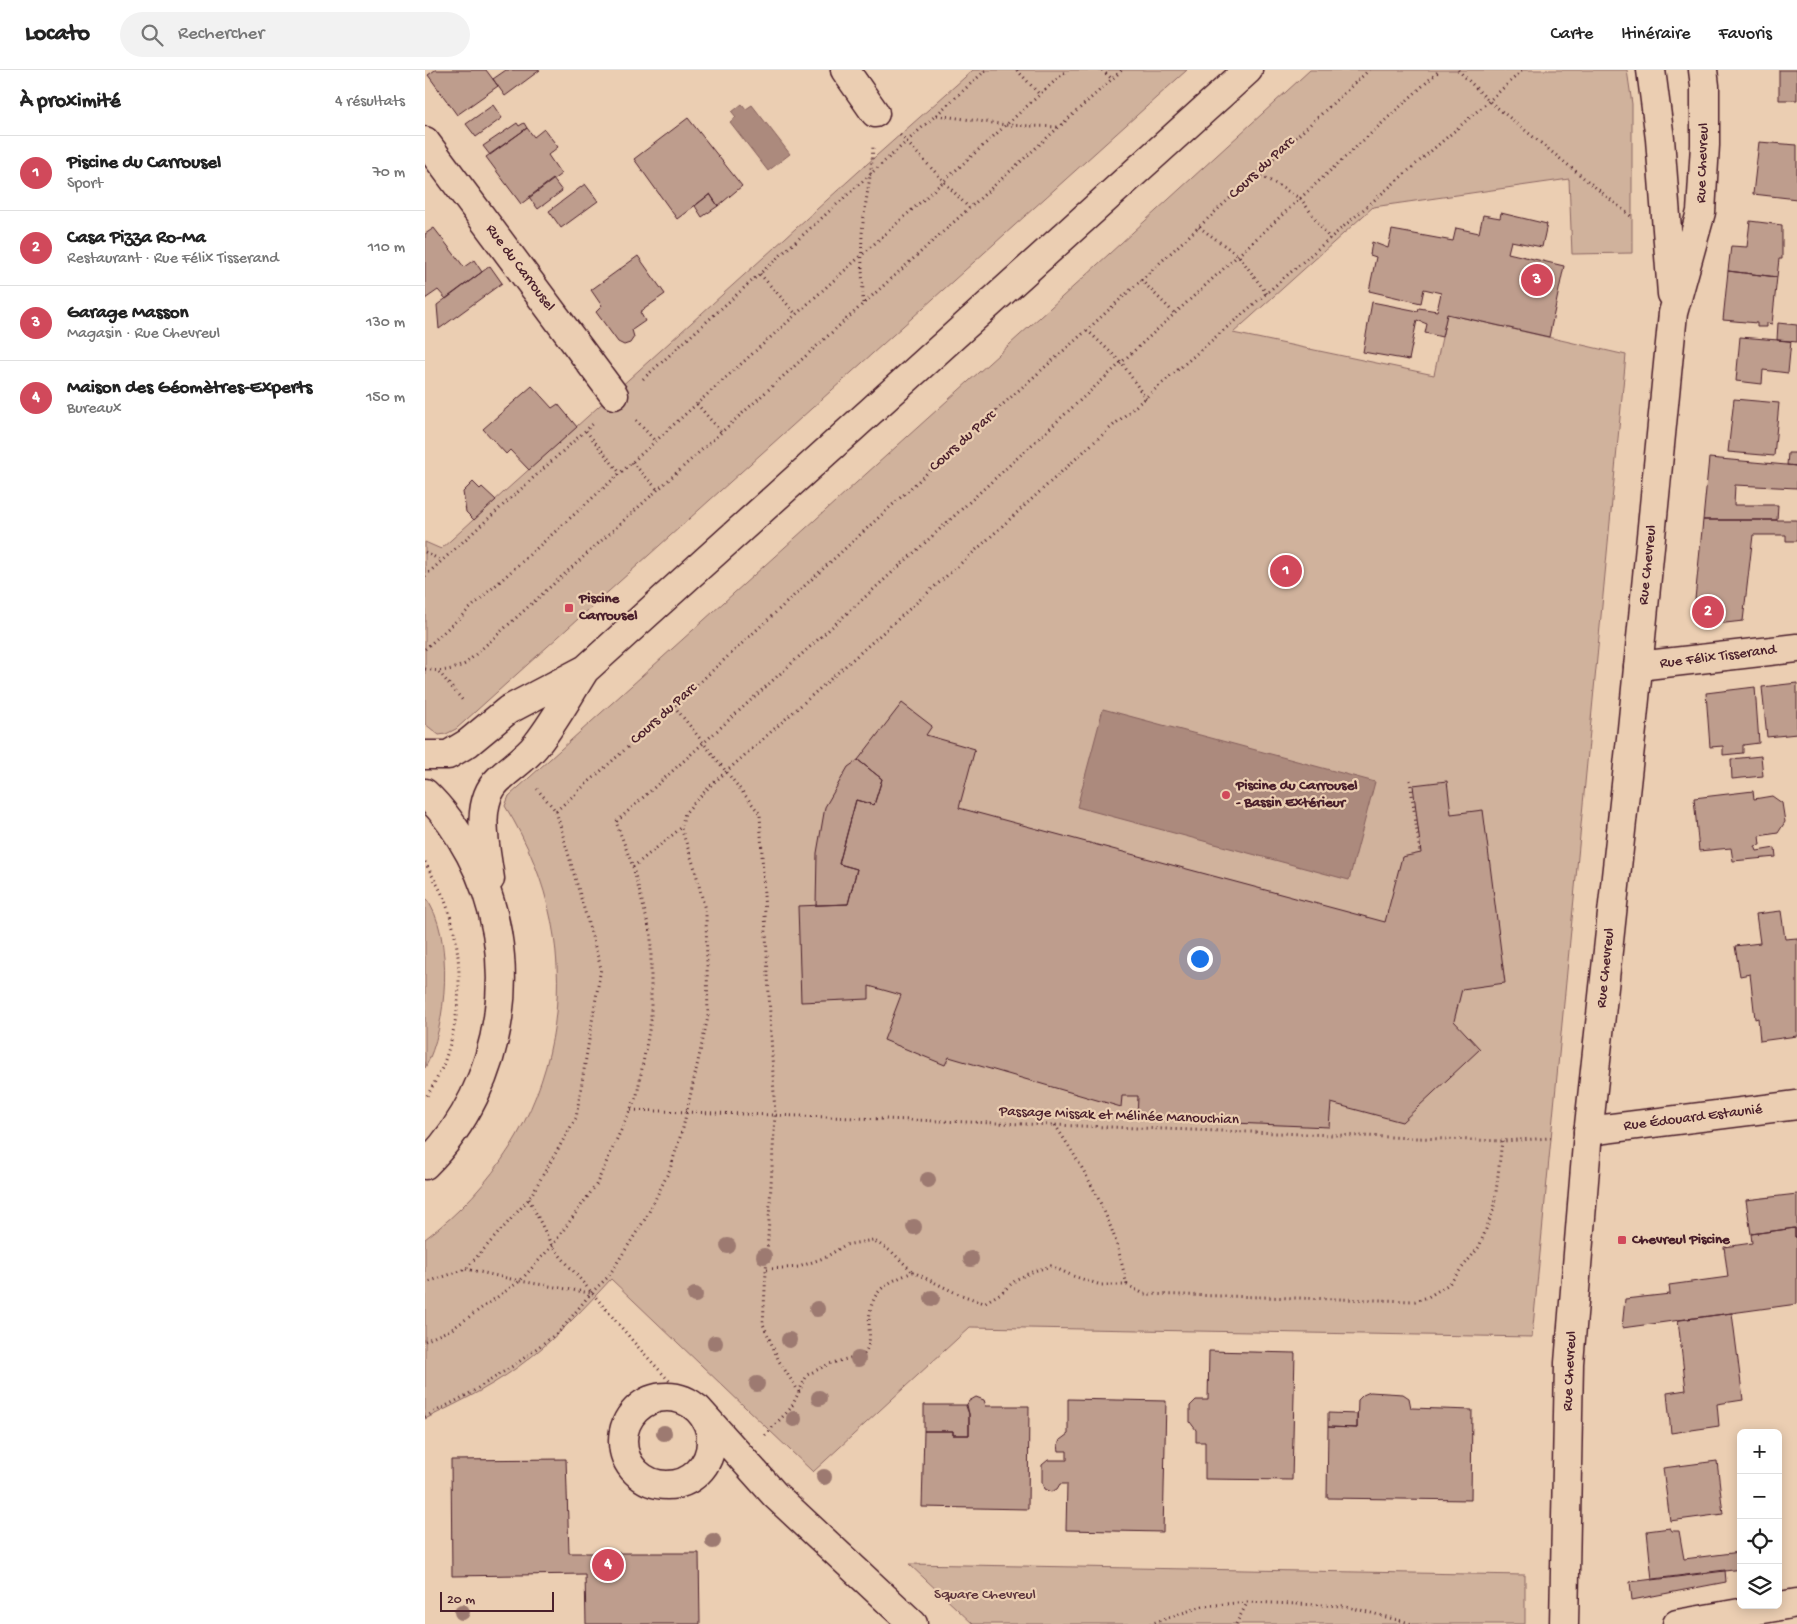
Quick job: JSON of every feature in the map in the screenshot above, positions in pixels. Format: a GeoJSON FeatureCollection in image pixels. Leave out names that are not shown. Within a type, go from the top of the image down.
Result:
{"type":"FeatureCollection","features":[{"type":"Feature","properties":{"kind":"street"},"geometry":{"type":"LineString","coordinates":[[845,70],[875,113]]}},
{"type":"Feature","properties":{"kind":"street"},"geometry":{"type":"LineString","coordinates":[[425,755],[448,755],[468,743],[509,710],[586,669],[1248,70]]}},
{"type":"Feature","properties":{"kind":"street","name":"Rue Chevreul"},"geometry":{"type":"LineString","coordinates":[[1651,70],[1660,139],[1673,313]]}},
{"type":"Feature","properties":{"kind":"street","name":"Rue Chevreul"},"geometry":{"type":"LineString","coordinates":[[1564,1624],[1569,1363],[1588,1131],[1638,666],[1673,313],[1701,212],[1705,145],[1705,86],[1703,70]]}},
{"type":"Feature","properties":{"kind":"street","name":"Rue du Carrousel"},"geometry":{"type":"LineString","coordinates":[[425,141],[614,395]]}},
{"type":"Feature","properties":{"kind":"street","name":"Rue Félix Tisserand"},"geometry":{"type":"LineString","coordinates":[[1638,666],[1797,648]]}},
{"type":"Feature","properties":{"kind":"street"},"geometry":{"type":"LineString","coordinates":[[425,1165],[437,1153],[463,1119],[482,1080],[495,1040],[501,997],[501,954],[486,851],[483,811],[488,796],[496,782],[537,745],[586,669]]}},
{"type":"Feature","properties":{"kind":"street"},"geometry":{"type":"LineString","coordinates":[[425,793],[459,834],[479,871],[493,912],[501,954]]}},
{"type":"Feature","properties":{"kind":"street","name":"Rue Édouard Estaunié"},"geometry":{"type":"LineString","coordinates":[[1588,1131],[1797,1105]]}},
{"type":"Feature","properties":{"kind":"street"},"geometry":{"type":"LineString","coordinates":[[698,1409],[775,1495],[913,1624]]}},
{"type":"Feature","properties":{"kind":"street"},"geometry":{"type":"LineString","coordinates":[[1677,1624],[1797,1603]]}},
{"type":"Feature","properties":{"kind":"path"},"geometry":{"type":"LineString","coordinates":[[641,381],[986,70]]}},
{"type":"Feature","properties":{"kind":"path"},"geometry":{"type":"LineString","coordinates":[[1017,70],[1040,95]]}},
{"type":"Feature","properties":{"kind":"path"},"geometry":{"type":"LineString","coordinates":[[425,649],[1067,70]]}},
{"type":"Feature","properties":{"kind":"path"},"geometry":{"type":"LineString","coordinates":[[1102,70],[1111,79]]}},
{"type":"Feature","properties":{"kind":"path"},"geometry":{"type":"LineString","coordinates":[[425,668],[439,671],[452,670],[465,664],[1122,70]]}},
{"type":"Feature","properties":{"kind":"path","name":"Cours du Parc"},"geometry":{"type":"LineString","coordinates":[[529,1199],[576,1118],[601,968],[556,811],[674,706],[976,428],[1087,330],[1369,70]]}},
{"type":"Feature","properties":{"kind":"path"},"geometry":{"type":"LineString","coordinates":[[425,1341],[452,1329],[520,1282],[552,1246],[596,1185],[637,1095],[651,1020],[651,935],[633,867],[616,822],[1122,363],[1440,70]]}},
{"type":"Feature","properties":{"kind":"path"},"geometry":{"type":"LineString","coordinates":[[1458,70],[1489,101],[1668,246]]}},
{"type":"Feature","properties":{"kind":"path"},"geometry":{"type":"LineString","coordinates":[[425,1417],[467,1395],[516,1364],[561,1330],[591,1293],[608,1277],[647,1216],[670,1169],[687,1112],[708,1017],[706,914],[695,869],[681,828],[685,813],[727,772],[1093,443],[1523,70]]}},
{"type":"Feature","properties":{"kind":"path"},"geometry":{"type":"LineString","coordinates":[[863,303],[863,224],[872,173],[875,113]]}},
{"type":"Feature","properties":{"kind":"path"},"geometry":{"type":"LineString","coordinates":[[936,115],[1006,125],[1059,127]]}},
{"type":"Feature","properties":{"kind":"path"},"geometry":{"type":"LineString","coordinates":[[907,141],[969,208]]}},
{"type":"Feature","properties":{"kind":"path"},"geometry":{"type":"LineString","coordinates":[[1257,173],[1301,199],[1330,239]]}},
{"type":"Feature","properties":{"kind":"path"},"geometry":{"type":"LineString","coordinates":[[1199,227],[1239,256],[1267,294]]}},
{"type":"Feature","properties":{"kind":"path"},"geometry":{"type":"LineString","coordinates":[[760,274],[797,314]]}},
{"type":"Feature","properties":{"kind":"path"},"geometry":{"type":"LineString","coordinates":[[1141,280],[1175,314]]}},
{"type":"Feature","properties":{"kind":"path"},"geometry":{"type":"LineString","coordinates":[[1087,330],[1122,363],[1146,398]]}},
{"type":"Feature","properties":{"kind":"path"},"geometry":{"type":"LineString","coordinates":[[697,404],[721,432]]}},
{"type":"Feature","properties":{"kind":"path"},"geometry":{"type":"LineString","coordinates":[[425,576],[599,419]]}},
{"type":"Feature","properties":{"kind":"path"},"geometry":{"type":"LineString","coordinates":[[586,431],[620,473]]}},
{"type":"Feature","properties":{"kind":"path"},"geometry":{"type":"LineString","coordinates":[[632,462],[657,490]]}},
{"type":"Feature","properties":{"kind":"path"},"geometry":{"type":"LineString","coordinates":[[425,552],[442,560]]}},
{"type":"Feature","properties":{"kind":"path"},"geometry":{"type":"LineString","coordinates":[[674,706],[760,814],[775,1115],[763,1324],[779,1361],[799,1392]]}},
{"type":"Feature","properties":{"kind":"path"},"geometry":{"type":"LineString","coordinates":[[1411,780],[1420,853]]}},
{"type":"Feature","properties":{"kind":"path"},"geometry":{"type":"LineString","coordinates":[[633,867],[681,828]]}},
{"type":"Feature","properties":{"kind":"path"},"geometry":{"type":"LineString","coordinates":[[425,862],[443,896],[453,928],[459,967],[459,1000],[452,1039],[441,1070],[425,1099]]}},
{"type":"Feature","properties":{"kind":"path","name":"Passage Missak et Mélinée Manouchian"},"geometry":{"type":"LineString","coordinates":[[631,1110],[1502,1141],[1551,1138]]}},
{"type":"Feature","properties":{"kind":"path"},"geometry":{"type":"LineString","coordinates":[[1055,1125],[1080,1162],[1098,1197],[1115,1240],[1127,1285]]}},
{"type":"Feature","properties":{"kind":"path"},"geometry":{"type":"LineString","coordinates":[[767,1269],[799,1267],[826,1257],[845,1245],[873,1240],[892,1252],[913,1272],[956,1293],[984,1303],[1033,1271],[1051,1266],[1073,1276],[1101,1284],[1127,1285],[1144,1294],[1415,1301],[1428,1297],[1449,1284],[1479,1248],[1494,1209],[1502,1141]]}},
{"type":"Feature","properties":{"kind":"path"},"geometry":{"type":"LineString","coordinates":[[425,1283],[466,1269],[529,1199],[552,1246],[637,1347],[698,1409]]}},
{"type":"Feature","properties":{"kind":"path"},"geometry":{"type":"LineString","coordinates":[[466,1269],[520,1282],[591,1293]]}},
{"type":"Feature","properties":{"kind":"path"},"geometry":{"type":"LineString","coordinates":[[743,1459],[791,1408],[807,1375],[829,1364],[864,1354],[869,1346],[869,1318],[874,1296],[889,1282],[913,1272]]}},
{"type":"Feature","properties":{"kind":"path"},"geometry":{"type":"LineString","coordinates":[[1236,1624],[1247,1602]]}},
{"type":"Feature","properties":{"kind":"path"},"geometry":{"type":"LineString","coordinates":[[1150,1624],[1203,1606],[1247,1602],[1345,1606],[1413,1624]]}},
{"type":"Feature","properties":{"kind":"green space"},"geometry":{"type":"Polygon","coordinates":[[[973,70],[1187,70],[456,729],[439,735],[425,724],[425,542],[441,549],[973,70]]]}},
{"type":"Feature","properties":{"kind":"green space"},"geometry":{"type":"Polygon","coordinates":[[[1310,70],[1627,70],[1632,104],[1632,253],[1572,254],[1569,179],[1373,207],[1233,333],[1434,375],[1447,314],[1626,355],[1532,1337],[970,1327],[813,1472],[611,1279],[563,1329],[519,1366],[480,1391],[425,1419],[425,1239],[472,1196],[510,1148],[536,1095],[552,1039],[557,980],[551,921],[534,863],[505,806],[509,796],[1050,308],[1310,70]]]}},
{"type":"Feature","properties":{"kind":"green space"},"geometry":{"type":"Polygon","coordinates":[[[425,897],[435,914],[441,934],[445,982],[439,1030],[433,1051],[425,1068],[425,897]]]}},
{"type":"Feature","properties":{"kind":"green space","name":"Square Chevreul"},"geometry":{"type":"Polygon","coordinates":[[[909,1564],[1525,1575],[1525,1624],[973,1624],[909,1564]]]}},
{"type":"Feature","properties":{"kind":"shaded area"},"geometry":{"type":"Polygon","coordinates":[[[742,104],[746,109],[752,105],[790,154],[768,171],[730,122],[736,117],[732,112],[742,104]]]}},
{"type":"Feature","properties":{"kind":"shaded area","name":"Piscine du Carrousel - Bassin Extérieur"},"geometry":{"type":"Polygon","coordinates":[[[1103,709],[1375,782],[1349,880],[1077,807],[1103,709]]]}},
{"type":"Feature","properties":{"kind":"building"},"geometry":{"type":"Polygon","coordinates":[[[435,70],[486,70],[498,86],[457,115],[428,75],[435,70]]]}},
{"type":"Feature","properties":{"kind":"building"},"geometry":{"type":"Polygon","coordinates":[[[506,70],[540,70],[505,96],[493,79],[506,70]]]}},
{"type":"Feature","properties":{"kind":"building"},"geometry":{"type":"Polygon","coordinates":[[[1779,70],[1797,70],[1797,100],[1779,100],[1779,70]]]}},
{"type":"Feature","properties":{"kind":"building"},"geometry":{"type":"Polygon","coordinates":[[[493,105],[502,118],[476,137],[466,124],[493,105]]]}},
{"type":"Feature","properties":{"kind":"building"},"geometry":{"type":"Polygon","coordinates":[[[688,118],[742,186],[718,206],[710,194],[677,219],[634,159],[688,118]]]}},
{"type":"Feature","properties":{"kind":"building"},"geometry":{"type":"Polygon","coordinates":[[[517,123],[519,126],[524,123],[527,128],[490,155],[483,146],[517,123]]]}},
{"type":"Feature","properties":{"kind":"building"},"geometry":{"type":"Polygon","coordinates":[[[527,128],[534,137],[544,129],[558,147],[548,155],[561,174],[521,204],[486,157],[527,128]]]}},
{"type":"Feature","properties":{"kind":"building"},"geometry":{"type":"Polygon","coordinates":[[[1759,142],[1797,145],[1797,199],[1753,194],[1759,142]]]}},
{"type":"Feature","properties":{"kind":"building"},"geometry":{"type":"Polygon","coordinates":[[[553,179],[562,191],[538,209],[529,197],[553,179]]]}},
{"type":"Feature","properties":{"kind":"building"},"geometry":{"type":"Polygon","coordinates":[[[585,184],[598,201],[561,228],[549,211],[585,184]]]}},
{"type":"Feature","properties":{"kind":"building"},"geometry":{"type":"Polygon","coordinates":[[[710,194],[718,206],[702,217],[695,206],[710,194]]]}},
{"type":"Feature","properties":{"kind":"building"},"geometry":{"type":"Polygon","coordinates":[[[1501,213],[1547,224],[1542,247],[1511,241],[1508,253],[1564,266],[1549,337],[1447,314],[1442,337],[1425,333],[1427,324],[1417,320],[1409,360],[1363,352],[1372,302],[1418,311],[1419,308],[1437,311],[1441,293],[1424,289],[1421,303],[1369,291],[1376,257],[1370,255],[1372,242],[1388,248],[1392,230],[1453,241],[1456,228],[1479,233],[1483,215],[1500,218],[1501,213]]]}},
{"type":"Feature","properties":{"kind":"building"},"geometry":{"type":"Polygon","coordinates":[[[1750,221],[1782,225],[1782,259],[1779,259],[1777,277],[1728,271],[1731,246],[1747,247],[1750,221]]]}},
{"type":"Feature","properties":{"kind":"building"},"geometry":{"type":"Polygon","coordinates":[[[434,228],[464,267],[474,260],[482,272],[446,299],[438,290],[425,299],[425,234],[434,228]]]}},
{"type":"Feature","properties":{"kind":"building"},"geometry":{"type":"Polygon","coordinates":[[[638,256],[665,294],[640,312],[645,321],[632,330],[634,337],[630,343],[624,345],[618,342],[596,312],[602,306],[591,290],[638,256]]]}},
{"type":"Feature","properties":{"kind":"building"},"geometry":{"type":"Polygon","coordinates":[[[490,266],[502,283],[439,329],[437,305],[490,266]]]}},
{"type":"Feature","properties":{"kind":"building"},"geometry":{"type":"Polygon","coordinates":[[[1728,271],[1777,277],[1772,324],[1767,323],[1767,327],[1757,327],[1757,323],[1723,320],[1728,271]]]}},
{"type":"Feature","properties":{"kind":"building"},"geometry":{"type":"Polygon","coordinates":[[[1778,323],[1797,325],[1797,342],[1777,340],[1778,323]]]}},
{"type":"Feature","properties":{"kind":"building"},"geometry":{"type":"Polygon","coordinates":[[[1740,337],[1791,341],[1788,373],[1763,370],[1762,384],[1736,381],[1740,337]]]}},
{"type":"Feature","properties":{"kind":"building"},"geometry":{"type":"Polygon","coordinates":[[[532,386],[552,408],[558,404],[577,427],[529,470],[510,450],[506,454],[483,429],[532,386]]]}},
{"type":"Feature","properties":{"kind":"building"},"geometry":{"type":"Polygon","coordinates":[[[1734,399],[1779,403],[1774,456],[1728,452],[1734,399]]]}},
{"type":"Feature","properties":{"kind":"building"},"geometry":{"type":"Polygon","coordinates":[[[1788,453],[1797,453],[1797,466],[1787,465],[1788,453]]]}},
{"type":"Feature","properties":{"kind":"building"},"geometry":{"type":"Polygon","coordinates":[[[1709,458],[1797,466],[1797,488],[1735,485],[1734,505],[1778,505],[1777,520],[1703,520],[1709,458]]]}},
{"type":"Feature","properties":{"kind":"building"},"geometry":{"type":"Polygon","coordinates":[[[473,482],[480,489],[482,487],[496,500],[474,520],[466,512],[463,492],[473,482]]]}},
{"type":"Feature","properties":{"kind":"building"},"geometry":{"type":"Polygon","coordinates":[[[1703,520],[1797,520],[1797,541],[1786,541],[1786,535],[1753,535],[1743,621],[1708,625],[1694,609],[1703,520]]]}},
{"type":"Feature","properties":{"kind":"building"},"geometry":{"type":"Polygon","coordinates":[[[1797,683],[1797,734],[1767,737],[1762,687],[1797,683]]]}},
{"type":"Feature","properties":{"kind":"building"},"geometry":{"type":"Polygon","coordinates":[[[1755,687],[1759,743],[1743,745],[1743,753],[1723,755],[1723,746],[1710,747],[1706,693],[1755,687]]]}},
{"type":"Feature","properties":{"kind":"building"},"geometry":{"type":"Polygon","coordinates":[[[902,703],[932,726],[926,735],[975,749],[959,808],[1385,922],[1402,857],[1421,853],[1413,785],[1447,781],[1451,814],[1483,810],[1505,983],[1462,989],[1454,1021],[1480,1049],[1402,1122],[1331,1103],[1329,1127],[1137,1119],[1138,1096],[1122,1096],[1121,1107],[949,1057],[945,1065],[884,1040],[901,995],[869,986],[869,999],[801,1002],[798,906],[848,904],[857,869],[839,864],[856,800],[874,805],[882,779],[858,760],[902,703]]]}},
{"type":"Feature","properties":{"kind":"building"},"geometry":{"type":"Polygon","coordinates":[[[1761,756],[1763,776],[1732,779],[1731,759],[1761,756]]]}},
{"type":"Feature","properties":{"kind":"building"},"geometry":{"type":"Polygon","coordinates":[[[858,760],[882,779],[874,805],[856,800],[839,864],[857,869],[848,904],[816,905],[817,853],[825,807],[848,767],[858,760]]]}},
{"type":"Feature","properties":{"kind":"building"},"geometry":{"type":"Polygon","coordinates":[[[1753,791],[1754,799],[1772,796],[1782,803],[1785,822],[1778,833],[1759,836],[1760,845],[1755,846],[1757,851],[1775,848],[1776,857],[1733,861],[1731,848],[1699,851],[1694,798],[1753,791]]]}},
{"type":"Feature","properties":{"kind":"building"},"geometry":{"type":"Polygon","coordinates":[[[1781,911],[1785,939],[1797,938],[1797,1036],[1760,1041],[1758,1018],[1755,1019],[1750,974],[1740,976],[1735,946],[1760,943],[1756,914],[1781,911]]]}},
{"type":"Feature","properties":{"kind":"building"},"geometry":{"type":"Polygon","coordinates":[[[1797,1194],[1797,1237],[1795,1237],[1795,1228],[1751,1234],[1746,1200],[1797,1194]]]}},
{"type":"Feature","properties":{"kind":"building"},"geometry":{"type":"Polygon","coordinates":[[[1795,1228],[1795,1237],[1797,1237],[1797,1304],[1622,1328],[1625,1299],[1670,1294],[1669,1285],[1728,1277],[1724,1247],[1752,1243],[1751,1234],[1795,1228]]]}},
{"type":"Feature","properties":{"kind":"building"},"geometry":{"type":"Polygon","coordinates":[[[1732,1313],[1743,1400],[1717,1404],[1719,1426],[1671,1433],[1667,1393],[1686,1390],[1678,1320],[1732,1313]]]}},
{"type":"Feature","properties":{"kind":"building"},"geometry":{"type":"Polygon","coordinates":[[[1209,1351],[1295,1353],[1292,1480],[1205,1479],[1205,1442],[1196,1442],[1196,1430],[1190,1422],[1190,1406],[1196,1400],[1208,1400],[1209,1351]]]}},
{"type":"Feature","properties":{"kind":"building"},"geometry":{"type":"Polygon","coordinates":[[[1370,1392],[1403,1394],[1409,1398],[1411,1408],[1472,1410],[1471,1500],[1327,1498],[1328,1427],[1357,1428],[1358,1400],[1370,1392]]]}},
{"type":"Feature","properties":{"kind":"building"},"geometry":{"type":"Polygon","coordinates":[[[976,1397],[984,1400],[986,1406],[1029,1406],[1028,1509],[922,1507],[924,1431],[953,1431],[953,1435],[969,1435],[969,1414],[966,1406],[969,1401],[976,1397]]]}},
{"type":"Feature","properties":{"kind":"building"},"geometry":{"type":"Polygon","coordinates":[[[1068,1399],[1166,1401],[1163,1532],[1066,1530],[1067,1484],[1060,1484],[1057,1489],[1051,1492],[1044,1489],[1042,1465],[1048,1460],[1067,1460],[1067,1451],[1059,1451],[1058,1445],[1060,1440],[1068,1434],[1068,1399]]]}},
{"type":"Feature","properties":{"kind":"building"},"geometry":{"type":"Polygon","coordinates":[[[924,1405],[967,1405],[969,1435],[953,1435],[953,1431],[924,1431],[924,1405]]]}},
{"type":"Feature","properties":{"kind":"building"},"geometry":{"type":"Polygon","coordinates":[[[1328,1413],[1357,1414],[1357,1428],[1328,1427],[1328,1413]]]}},
{"type":"Feature","properties":{"kind":"building"},"geometry":{"type":"Polygon","coordinates":[[[566,1459],[569,1553],[699,1553],[700,1624],[586,1624],[585,1574],[452,1576],[451,1460],[566,1459]]]}},
{"type":"Feature","properties":{"kind":"building"},"geometry":{"type":"Polygon","coordinates":[[[1717,1461],[1723,1514],[1670,1521],[1663,1468],[1717,1461]]]}},
{"type":"Feature","properties":{"kind":"building"},"geometry":{"type":"Polygon","coordinates":[[[1670,1528],[1672,1531],[1679,1531],[1684,1559],[1737,1552],[1737,1569],[1652,1580],[1647,1531],[1670,1528]]]}},
{"type":"Feature","properties":{"kind":"building"},"geometry":{"type":"Polygon","coordinates":[[[1725,1570],[1726,1582],[1632,1600],[1630,1582],[1725,1570]]]}},
{"type":"Feature","properties":{"kind":"place","name":"Garage Masson"},"geometry":{"type":"Point","coordinates":[1537,280]}},
{"type":"Feature","properties":{"kind":"place","name":"Piscine du Carrousel"},"geometry":{"type":"Point","coordinates":[1286,571]}},
{"type":"Feature","properties":{"kind":"place","name":"Piscine Carrousel"},"geometry":{"type":"Point","coordinates":[569,608]}},
{"type":"Feature","properties":{"kind":"place","name":"Casa Pizza Ro-Ma"},"geometry":{"type":"Point","coordinates":[1708,612]}},
{"type":"Feature","properties":{"kind":"place","name":"Piscine du Carrousel - Bassin Extérieur"},"geometry":{"type":"Point","coordinates":[1226,795]}},
{"type":"Feature","properties":{"kind":"place","name":"Chevreul Piscine"},"geometry":{"type":"Point","coordinates":[1622,1240]}},
{"type":"Feature","properties":{"kind":"place","name":"Maison des Géomètres-Experts"},"geometry":{"type":"Point","coordinates":[608,1565]}}]}
